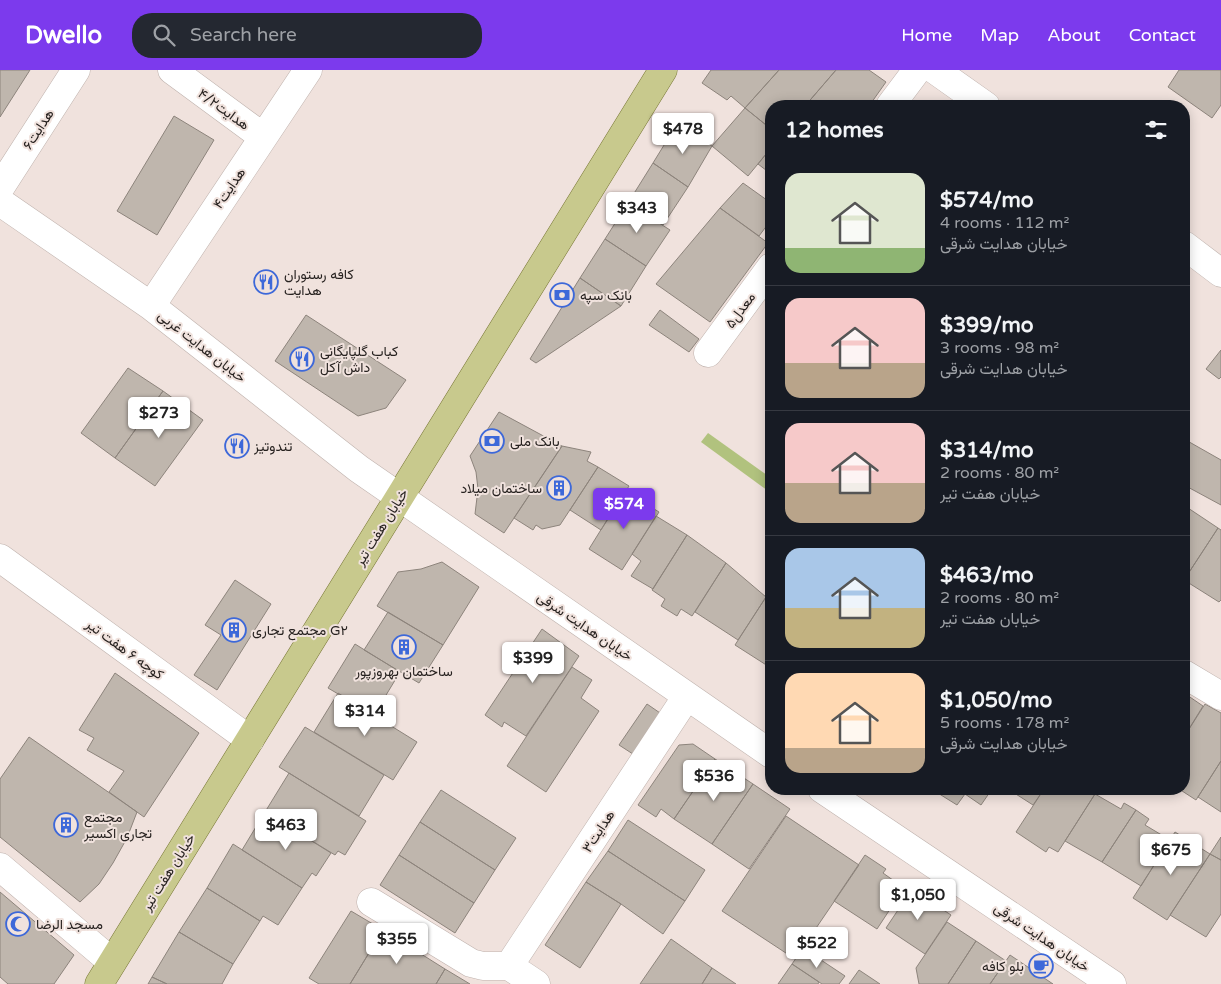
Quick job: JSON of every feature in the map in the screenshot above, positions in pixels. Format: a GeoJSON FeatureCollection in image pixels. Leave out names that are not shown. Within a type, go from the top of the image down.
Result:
{"type":"FeatureCollection","features":[{"type":"Feature","properties":{"kind":"main road","name":"خیابان هفت تیر"},"geometry":{"type":"LineString","coordinates":[[106,973],[663,70]]}},
{"type":"Feature","properties":{"kind":"street","name":"هدایت۶"},"geometry":{"type":"LineString","coordinates":[[0,188],[76,70]]}},
{"type":"Feature","properties":{"kind":"street","name":"هدایت۴"},"geometry":{"type":"LineString","coordinates":[[151,306],[308,70]]}},
{"type":"Feature","properties":{"kind":"street"},"geometry":{"type":"LineString","coordinates":[[894,100],[917,70]]}},
{"type":"Feature","properties":{"kind":"street"},"geometry":{"type":"LineString","coordinates":[[935,70],[978,100]]}},
{"type":"Feature","properties":{"kind":"street","name":"هدایت۴/۲"},"geometry":{"type":"LineString","coordinates":[[178,75],[263,137]]}},
{"type":"Feature","properties":{"kind":"street","name":"خیابان هدایت غربی"},"geometry":{"type":"LineString","coordinates":[[0,202],[151,306],[359,469],[400,497]]}},
{"type":"Feature","properties":{"kind":"street"},"geometry":{"type":"LineString","coordinates":[[1190,250],[1221,273]]}},
{"type":"Feature","properties":{"kind":"street","name":"معدل۵"},"geometry":{"type":"LineString","coordinates":[[708,353],[765,276]]}},
{"type":"Feature","properties":{"kind":"street","name":"خیابان هدایت شرقی"},"geometry":{"type":"LineString","coordinates":[[400,497],[765,750]]}},
{"type":"Feature","properties":{"kind":"street","name":"کوچه ۶ هفت تیر"},"geometry":{"type":"LineString","coordinates":[[0,558],[250,740]]}},
{"type":"Feature","properties":{"kind":"street"},"geometry":{"type":"LineString","coordinates":[[1190,678],[1221,696]]}},
{"type":"Feature","properties":{"kind":"street","name":"هدایت۳"},"geometry":{"type":"LineString","coordinates":[[508,966],[687,696]]}},
{"type":"Feature","properties":{"kind":"street","name":"خیابان هدایت شرقی"},"geometry":{"type":"LineString","coordinates":[[831,795],[1112,984]]}},
{"type":"Feature","properties":{"kind":"street"},"geometry":{"type":"LineString","coordinates":[[0,866],[106,973]]}},
{"type":"Feature","properties":{"kind":"street"},"geometry":{"type":"LineString","coordinates":[[371,902],[471,963],[483,966],[508,966],[536,984]]}},
{"type":"Feature","properties":{"kind":"green space"},"geometry":{"type":"Polygon","coordinates":[[[708,433],[765,474],[765,489],[701,442],[708,433]]]}},
{"type":"Feature","properties":{"kind":"building"},"geometry":{"type":"Polygon","coordinates":[[[0,70],[30,70],[0,117],[0,70]]]}},
{"type":"Feature","properties":{"kind":"building"},"geometry":{"type":"Polygon","coordinates":[[[711,70],[779,70],[745,108],[731,96],[727,100],[702,83],[711,70]]]}},
{"type":"Feature","properties":{"kind":"building"},"geometry":{"type":"Polygon","coordinates":[[[779,70],[836,70],[810,100],[765,100],[765,124],[745,108],[779,70]]]}},
{"type":"Feature","properties":{"kind":"building"},"geometry":{"type":"Polygon","coordinates":[[[836,70],[869,70],[886,82],[873,100],[810,100],[836,70]]]}},
{"type":"Feature","properties":{"kind":"building"},"geometry":{"type":"Polygon","coordinates":[[[1179,70],[1221,70],[1221,105],[1212,118],[1190,102],[1190,100],[1186,100],[1168,87],[1179,70]]]}},
{"type":"Feature","properties":{"kind":"building"},"geometry":{"type":"Polygon","coordinates":[[[745,108],[765,124],[765,155],[748,176],[712,146],[745,108]]]}},
{"type":"Feature","properties":{"kind":"building"},"geometry":{"type":"Polygon","coordinates":[[[174,116],[214,140],[157,235],[117,211],[174,116]]]}},
{"type":"Feature","properties":{"kind":"building"},"geometry":{"type":"Polygon","coordinates":[[[677,124],[712,146],[688,187],[653,163],[677,124]]]}},
{"type":"Feature","properties":{"kind":"building"},"geometry":{"type":"Polygon","coordinates":[[[765,155],[765,169],[758,164],[765,155]]]}},
{"type":"Feature","properties":{"kind":"building"},"geometry":{"type":"Polygon","coordinates":[[[653,163],[688,187],[663,225],[628,203],[653,163]]]}},
{"type":"Feature","properties":{"kind":"building"},"geometry":{"type":"Polygon","coordinates":[[[743,183],[765,199],[765,228],[759,236],[720,208],[743,183]]]}},
{"type":"Feature","properties":{"kind":"building"},"geometry":{"type":"Polygon","coordinates":[[[628,203],[670,230],[646,266],[605,239],[628,203]]]}},
{"type":"Feature","properties":{"kind":"building"},"geometry":{"type":"Polygon","coordinates":[[[720,208],[765,241],[765,247],[710,322],[656,284],[720,208]]]}},
{"type":"Feature","properties":{"kind":"building"},"geometry":{"type":"Polygon","coordinates":[[[605,239],[646,266],[621,306],[580,278],[605,239]]]}},
{"type":"Feature","properties":{"kind":"building"},"geometry":{"type":"Polygon","coordinates":[[[580,278],[621,306],[536,363],[530,359],[580,278]]]}},
{"type":"Feature","properties":{"kind":"building"},"geometry":{"type":"Polygon","coordinates":[[[660,310],[699,339],[689,352],[649,325],[660,310]]]}},
{"type":"Feature","properties":{"kind":"building"},"geometry":{"type":"Polygon","coordinates":[[[306,315],[406,380],[386,408],[358,416],[275,361],[306,315]]]}},
{"type":"Feature","properties":{"kind":"building"},"geometry":{"type":"Polygon","coordinates":[[[1221,350],[1221,377],[1219,379],[1206,369],[1221,350]]]}},
{"type":"Feature","properties":{"kind":"building"},"geometry":{"type":"Polygon","coordinates":[[[128,368],[163,391],[115,458],[81,433],[128,368]]]}},
{"type":"Feature","properties":{"kind":"building"},"geometry":{"type":"Polygon","coordinates":[[[163,391],[203,420],[155,486],[115,458],[163,391]]]}},
{"type":"Feature","properties":{"kind":"building"},"geometry":{"type":"Polygon","coordinates":[[[499,412],[562,446],[504,533],[475,514],[478,489],[476,472],[470,456],[499,412]]]}},
{"type":"Feature","properties":{"kind":"building"},"geometry":{"type":"Polygon","coordinates":[[[1190,442],[1221,460],[1221,505],[1190,488],[1190,442]]]}},
{"type":"Feature","properties":{"kind":"building","name":"ساختمان میلاد"},"geometry":{"type":"Polygon","coordinates":[[[562,446],[591,452],[587,461],[598,467],[560,525],[542,529],[536,525],[533,530],[514,518],[562,446]]]}},
{"type":"Feature","properties":{"kind":"building"},"geometry":{"type":"Polygon","coordinates":[[[598,467],[629,486],[601,530],[570,510],[598,467]]]}},
{"type":"Feature","properties":{"kind":"building"},"geometry":{"type":"Polygon","coordinates":[[[625,491],[659,512],[622,570],[589,549],[625,491]]]}},
{"type":"Feature","properties":{"kind":"building"},"geometry":{"type":"Polygon","coordinates":[[[1190,509],[1218,528],[1190,571],[1190,509]]]}},
{"type":"Feature","properties":{"kind":"building"},"geometry":{"type":"Polygon","coordinates":[[[656,516],[687,535],[653,589],[631,576],[641,561],[632,554],[656,516]]]}},
{"type":"Feature","properties":{"kind":"building"},"geometry":{"type":"Polygon","coordinates":[[[1218,528],[1221,530],[1221,600],[1219,602],[1190,584],[1190,571],[1218,528]]]}},
{"type":"Feature","properties":{"kind":"building"},"geometry":{"type":"Polygon","coordinates":[[[687,535],[726,563],[692,616],[681,609],[677,616],[661,606],[665,599],[652,590],[687,535]]]}},
{"type":"Feature","properties":{"kind":"building"},"geometry":{"type":"Polygon","coordinates":[[[442,562],[479,587],[443,645],[377,606],[398,572],[421,569],[442,562]]]}},
{"type":"Feature","properties":{"kind":"building"},"geometry":{"type":"Polygon","coordinates":[[[726,563],[765,596],[738,640],[695,612],[726,563]]]}},
{"type":"Feature","properties":{"kind":"building","name":"مجتمع تجاری G۲"},"geometry":{"type":"Polygon","coordinates":[[[235,580],[271,604],[217,690],[194,675],[221,635],[205,625],[235,580]]]}},
{"type":"Feature","properties":{"kind":"building"},"geometry":{"type":"Polygon","coordinates":[[[765,599],[765,664],[735,645],[765,599]]]}},
{"type":"Feature","properties":{"kind":"building","name":"ساختمان بهروزپور"},"geometry":{"type":"Polygon","coordinates":[[[388,612],[443,645],[419,683],[364,650],[388,612]]]}},
{"type":"Feature","properties":{"kind":"building"},"geometry":{"type":"Polygon","coordinates":[[[542,629],[579,656],[526,736],[504,722],[502,727],[485,715],[542,629]]]}},
{"type":"Feature","properties":{"kind":"building"},"geometry":{"type":"Polygon","coordinates":[[[355,644],[400,672],[374,715],[328,688],[355,644]]]}},
{"type":"Feature","properties":{"kind":"building"},"geometry":{"type":"Polygon","coordinates":[[[572,667],[592,680],[581,698],[599,711],[546,792],[507,766],[572,667]]]}},
{"type":"Feature","properties":{"kind":"building"},"geometry":{"type":"Polygon","coordinates":[[[115,673],[199,733],[144,817],[109,792],[124,771],[87,750],[94,738],[79,730],[115,673]]]}},
{"type":"Feature","properties":{"kind":"building"},"geometry":{"type":"Polygon","coordinates":[[[338,693],[417,742],[393,780],[314,732],[338,693]]]}},
{"type":"Feature","properties":{"kind":"building"},"geometry":{"type":"Polygon","coordinates":[[[1190,697],[1203,706],[1190,727],[1190,697]]]}},
{"type":"Feature","properties":{"kind":"building"},"geometry":{"type":"Polygon","coordinates":[[[647,704],[663,715],[636,756],[619,745],[647,704]]]}},
{"type":"Feature","properties":{"kind":"building"},"geometry":{"type":"Polygon","coordinates":[[[1205,704],[1221,713],[1221,761],[1196,800],[1188,795],[1190,795],[1190,728],[1205,704]]]}},
{"type":"Feature","properties":{"kind":"building"},"geometry":{"type":"Polygon","coordinates":[[[305,727],[384,775],[359,816],[279,767],[305,727]]]}},
{"type":"Feature","properties":{"kind":"building","name":"مجتمع تجاری اکسیر"},"geometry":{"type":"Polygon","coordinates":[[[29,737],[137,812],[127,838],[113,863],[99,884],[80,902],[0,837],[0,779],[29,737]]]}},
{"type":"Feature","properties":{"kind":"building"},"geometry":{"type":"Polygon","coordinates":[[[693,744],[715,759],[674,819],[661,809],[656,817],[638,805],[679,745],[693,744]]]}},
{"type":"Feature","properties":{"kind":"building"},"geometry":{"type":"Polygon","coordinates":[[[715,759],[753,784],[712,844],[674,819],[715,759]]]}},
{"type":"Feature","properties":{"kind":"building"},"geometry":{"type":"Polygon","coordinates":[[[1221,761],[1221,812],[1198,797],[1221,761]]]}},
{"type":"Feature","properties":{"kind":"building"},"geometry":{"type":"Polygon","coordinates":[[[289,773],[366,821],[345,855],[338,851],[335,855],[265,812],[289,773]]]}},
{"type":"Feature","properties":{"kind":"building"},"geometry":{"type":"Polygon","coordinates":[[[753,784],[765,792],[765,795],[769,795],[790,809],[749,869],[712,844],[753,784]]]}},
{"type":"Feature","properties":{"kind":"building"},"geometry":{"type":"Polygon","coordinates":[[[441,790],[516,838],[495,870],[420,822],[441,790]]]}},
{"type":"Feature","properties":{"kind":"building"},"geometry":{"type":"Polygon","coordinates":[[[941,795],[964,795],[957,805],[941,795]]]}},
{"type":"Feature","properties":{"kind":"building"},"geometry":{"type":"Polygon","coordinates":[[[966,795],[988,795],[981,805],[966,795]]]}},
{"type":"Feature","properties":{"kind":"building"},"geometry":{"type":"Polygon","coordinates":[[[1017,795],[1040,795],[1033,805],[1017,795]]]}},
{"type":"Feature","properties":{"kind":"building"},"geometry":{"type":"Polygon","coordinates":[[[1040,795],[1094,795],[1058,852],[1049,847],[1046,852],[1016,832],[1040,795]]]}},
{"type":"Feature","properties":{"kind":"building"},"geometry":{"type":"Polygon","coordinates":[[[1094,795],[1121,809],[1124,803],[1136,810],[1102,862],[1065,841],[1094,795]]]}},
{"type":"Feature","properties":{"kind":"building"},"geometry":{"type":"Polygon","coordinates":[[[1136,810],[1149,819],[1145,825],[1170,840],[1141,886],[1102,862],[1136,810]]]}},
{"type":"Feature","properties":{"kind":"building"},"geometry":{"type":"Polygon","coordinates":[[[265,812],[331,853],[316,876],[312,873],[302,888],[242,850],[265,812]]]}},
{"type":"Feature","properties":{"kind":"building"},"geometry":{"type":"Polygon","coordinates":[[[786,816],[859,865],[795,959],[722,911],[786,816]]]}},
{"type":"Feature","properties":{"kind":"building"},"geometry":{"type":"Polygon","coordinates":[[[628,820],[705,870],[685,901],[608,851],[628,820]]]}},
{"type":"Feature","properties":{"kind":"building"},"geometry":{"type":"Polygon","coordinates":[[[420,822],[495,870],[474,903],[399,855],[420,822]]]}},
{"type":"Feature","properties":{"kind":"building"},"geometry":{"type":"Polygon","coordinates":[[[1175,832],[1210,854],[1167,920],[1133,898],[1175,832]]]}},
{"type":"Feature","properties":{"kind":"building"},"geometry":{"type":"Polygon","coordinates":[[[1221,837],[1221,860],[1210,854],[1221,837]]]}},
{"type":"Feature","properties":{"kind":"building"},"geometry":{"type":"Polygon","coordinates":[[[233,844],[302,888],[278,925],[263,916],[260,921],[207,888],[233,844]]]}},
{"type":"Feature","properties":{"kind":"building"},"geometry":{"type":"Polygon","coordinates":[[[608,851],[685,901],[663,934],[586,882],[608,851]]]}},
{"type":"Feature","properties":{"kind":"building"},"geometry":{"type":"Polygon","coordinates":[[[1210,854],[1221,860],[1221,914],[1206,937],[1170,915],[1210,854]]]}},
{"type":"Feature","properties":{"kind":"building"},"geometry":{"type":"Polygon","coordinates":[[[399,855],[474,903],[455,933],[380,885],[399,855]]]}},
{"type":"Feature","properties":{"kind":"building"},"geometry":{"type":"Polygon","coordinates":[[[865,855],[886,869],[883,873],[904,888],[877,929],[834,901],[865,855]]]}},
{"type":"Feature","properties":{"kind":"building"},"geometry":{"type":"Polygon","coordinates":[[[586,882],[621,904],[580,968],[545,945],[586,882]]]}},
{"type":"Feature","properties":{"kind":"building"},"geometry":{"type":"Polygon","coordinates":[[[207,888],[260,921],[233,964],[179,932],[207,888]]]}},
{"type":"Feature","properties":{"kind":"building"},"geometry":{"type":"Polygon","coordinates":[[[912,889],[951,915],[925,954],[886,928],[912,889]]]}},
{"type":"Feature","properties":{"kind":"building","name":"مسجد الرضا"},"geometry":{"type":"Polygon","coordinates":[[[0,892],[74,955],[54,984],[8,984],[0,977],[0,892]]]}},
{"type":"Feature","properties":{"kind":"building"},"geometry":{"type":"Polygon","coordinates":[[[351,911],[383,930],[350,984],[319,984],[309,978],[351,911]]]}},
{"type":"Feature","properties":{"kind":"building"},"geometry":{"type":"Polygon","coordinates":[[[947,922],[976,941],[948,984],[919,984],[916,968],[947,922]]]}},
{"type":"Feature","properties":{"kind":"building"},"geometry":{"type":"Polygon","coordinates":[[[383,930],[445,969],[436,984],[350,984],[383,930]]]}},
{"type":"Feature","properties":{"kind":"building"},"geometry":{"type":"Polygon","coordinates":[[[179,932],[233,964],[222,984],[167,984],[152,977],[179,932]]]}},
{"type":"Feature","properties":{"kind":"building"},"geometry":{"type":"Polygon","coordinates":[[[671,939],[712,968],[702,984],[640,984],[671,939]]]}},
{"type":"Feature","properties":{"kind":"building"},"geometry":{"type":"Polygon","coordinates":[[[976,941],[1006,961],[990,984],[948,984],[976,941]]]}},
{"type":"Feature","properties":{"kind":"building"},"geometry":{"type":"Polygon","coordinates":[[[803,948],[845,976],[839,984],[822,984],[792,964],[803,948]]]}},
{"type":"Feature","properties":{"kind":"building"},"geometry":{"type":"Polygon","coordinates":[[[1010,955],[1053,984],[990,984],[1010,955]]]}},
{"type":"Feature","properties":{"kind":"building"},"geometry":{"type":"Polygon","coordinates":[[[792,964],[819,982],[818,984],[778,984],[792,964]]]}},
{"type":"Feature","properties":{"kind":"building"},"geometry":{"type":"Polygon","coordinates":[[[712,968],[736,984],[702,984],[712,968]]]}},
{"type":"Feature","properties":{"kind":"building"},"geometry":{"type":"Polygon","coordinates":[[[445,969],[470,984],[436,984],[445,969]]]}},
{"type":"Feature","properties":{"kind":"building"},"geometry":{"type":"Polygon","coordinates":[[[859,970],[880,984],[849,984],[859,970]]]}},
{"type":"Feature","properties":{"kind":"building"},"geometry":{"type":"Polygon","coordinates":[[[152,977],[167,984],[148,984],[152,977]]]}},
{"type":"Feature","properties":{"kind":"place","name":"کافه رستوران هدایت"},"geometry":{"type":"Point","coordinates":[266,282]}},
{"type":"Feature","properties":{"kind":"place","name":"بانک سپه"},"geometry":{"type":"Point","coordinates":[562,295]}},
{"type":"Feature","properties":{"kind":"place","name":"کباب گلپایگانی داش آکل"},"geometry":{"type":"Point","coordinates":[302,359]}},
{"type":"Feature","properties":{"kind":"place","name":"بانک ملی"},"geometry":{"type":"Point","coordinates":[492,441]}},
{"type":"Feature","properties":{"kind":"place","name":"تندوتیز"},"geometry":{"type":"Point","coordinates":[237,446]}},
{"type":"Feature","properties":{"kind":"place","name":"ساختمان میلاد"},"geometry":{"type":"Point","coordinates":[559,488]}},
{"type":"Feature","properties":{"kind":"place","name":"مجتمع تجاری G۲"},"geometry":{"type":"Point","coordinates":[234,630]}},
{"type":"Feature","properties":{"kind":"place","name":"ساختمان بهروزپور"},"geometry":{"type":"Point","coordinates":[404,647]}},
{"type":"Feature","properties":{"kind":"place","name":"مجتمع تجاری اکسیر"},"geometry":{"type":"Point","coordinates":[66,825]}},
{"type":"Feature","properties":{"kind":"place","name":"مسجد الرضا"},"geometry":{"type":"Point","coordinates":[18,924]}},
{"type":"Feature","properties":{"kind":"place","name":"بلو کافه"},"geometry":{"type":"Point","coordinates":[1041,966]}}]}
